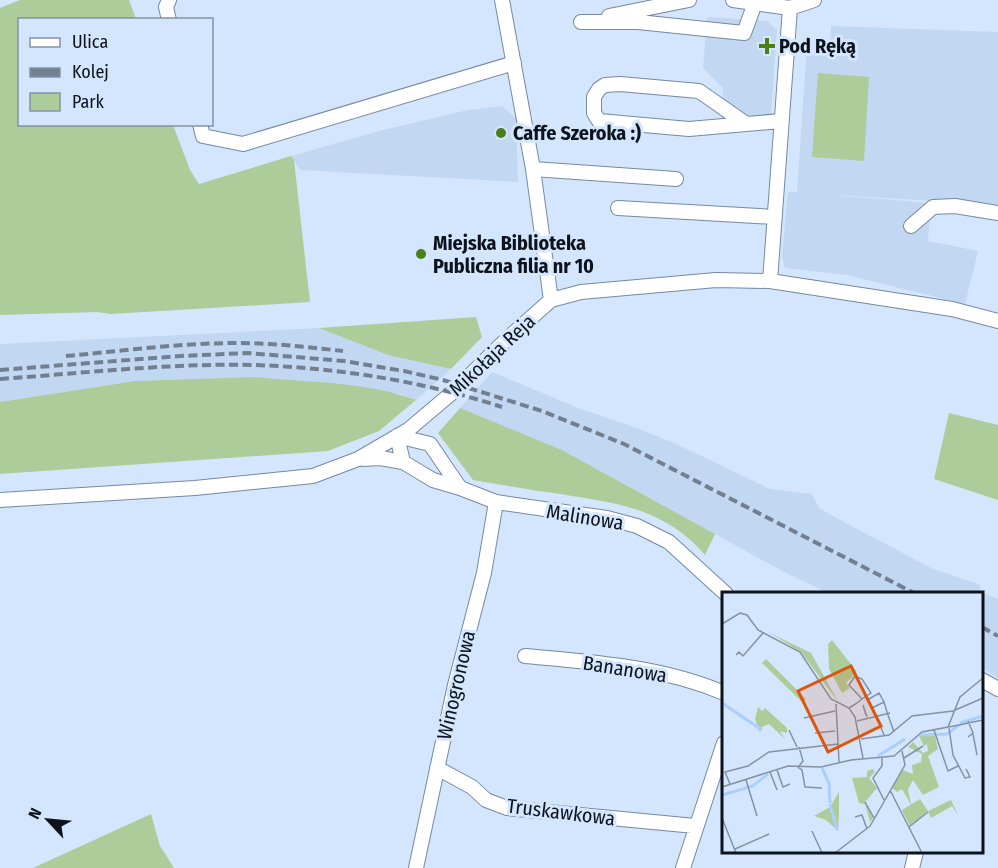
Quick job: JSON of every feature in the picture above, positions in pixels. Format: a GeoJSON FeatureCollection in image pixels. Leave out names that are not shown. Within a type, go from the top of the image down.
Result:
{"type":"FeatureCollection","features":[{"type":"Feature","properties":{"kind":"street"},"geometry":{"type":"LineString","coordinates":[[169,18],[166,7],[170,0]]}},
{"type":"Feature","properties":{"kind":"street"},"geometry":{"type":"LineString","coordinates":[[502,0],[533,169],[551,300]]}},
{"type":"Feature","properties":{"kind":"street"},"geometry":{"type":"LineString","coordinates":[[689,0],[581,22],[638,22],[744,33],[755,3]]}},
{"type":"Feature","properties":{"kind":"street"},"geometry":{"type":"LineString","coordinates":[[733,0],[790,8],[814,0]]}},
{"type":"Feature","properties":{"kind":"street"},"geometry":{"type":"LineString","coordinates":[[770,281],[790,8]]}},
{"type":"Feature","properties":{"kind":"street"},"geometry":{"type":"LineString","coordinates":[[200,126],[203,136],[243,144],[514,63]]}},
{"type":"Feature","properties":{"kind":"street"},"geometry":{"type":"LineString","coordinates":[[745,123],[699,91],[620,84],[605,85],[598,89],[594,97],[594,113],[599,121],[689,129],[781,121]]}},
{"type":"Feature","properties":{"kind":"street"},"geometry":{"type":"LineString","coordinates":[[533,169],[676,179]]}},
{"type":"Feature","properties":{"kind":"street"},"geometry":{"type":"LineString","coordinates":[[911,226],[933,207],[955,206],[998,213]]}},
{"type":"Feature","properties":{"kind":"street"},"geometry":{"type":"LineString","coordinates":[[618,208],[775,217]]}},
{"type":"Feature","properties":{"kind":"street","name":"Mikołaja Reja"},"geometry":{"type":"LineString","coordinates":[[0,500],[195,488],[313,476],[358,459],[397,436],[429,414],[551,300],[581,292],[716,280],[770,281],[952,309],[998,321]]}},
{"type":"Feature","properties":{"kind":"street"},"geometry":{"type":"LineString","coordinates":[[429,414],[426,430],[430,444],[460,488]]}},
{"type":"Feature","properties":{"kind":"street"},"geometry":{"type":"LineString","coordinates":[[358,459],[380,458],[404,462],[397,436],[430,444]]}},
{"type":"Feature","properties":{"kind":"street","name":"Malinowa"},"geometry":{"type":"LineString","coordinates":[[404,462],[433,480],[496,502],[607,518],[637,526],[669,542],[724,592]]}},
{"type":"Feature","properties":{"kind":"street","name":"Winogronowa"},"geometry":{"type":"LineString","coordinates":[[416,868],[457,675],[484,573],[496,502]]}},
{"type":"Feature","properties":{"kind":"street","name":"Bananowa"},"geometry":{"type":"LineString","coordinates":[[525,656],[646,670],[681,678],[722,693]]}},
{"type":"Feature","properties":{"kind":"street"},"geometry":{"type":"LineString","coordinates":[[983,681],[998,689]]}},
{"type":"Feature","properties":{"kind":"street"},"geometry":{"type":"LineString","coordinates":[[683,868],[722,746]]}},
{"type":"Feature","properties":{"kind":"street","name":"Truskawkowa"},"geometry":{"type":"LineString","coordinates":[[437,768],[472,787],[486,800],[507,808],[695,826]]}},
{"type":"Feature","properties":{"kind":"street"},"geometry":{"type":"LineString","coordinates":[[912,868],[916,853]]}},
{"type":"Feature","properties":{"kind":"shaded area"},"geometry":{"type":"Polygon","coordinates":[[[707,17],[767,21],[777,30],[770,129],[720,126],[723,88],[703,68],[707,17]]]}},
{"type":"Feature","properties":{"kind":"shaded area"},"geometry":{"type":"Polygon","coordinates":[[[831,26],[998,32],[998,205],[819,194],[931,203],[928,241],[978,251],[965,304],[847,275],[785,268],[782,257],[786,212],[788,192],[797,192],[807,45],[827,45],[831,36],[831,26]]]}},
{"type":"Feature","properties":{"kind":"shaded area"},"geometry":{"type":"Polygon","coordinates":[[[502,106],[516,118],[518,182],[300,170],[291,156],[383,130],[468,110],[502,106]]]}},
{"type":"Feature","properties":{"kind":"shaded area"},"geometry":{"type":"Polygon","coordinates":[[[319,328],[388,355],[451,369],[416,400],[402,394],[253,377],[135,381],[0,402],[0,344],[319,328]]]}},
{"type":"Feature","properties":{"kind":"shaded area"},"geometry":{"type":"Polygon","coordinates":[[[492,372],[581,409],[672,442],[770,489],[812,494],[819,508],[829,514],[931,568],[981,585],[979,591],[981,592],[826,592],[786,573],[562,450],[460,408],[492,372]]]}},
{"type":"Feature","properties":{"kind":"shaded area"},"geometry":{"type":"Polygon","coordinates":[[[983,593],[998,599],[998,678],[983,669],[983,593]]]}},
{"type":"Feature","properties":{"kind":"green space"},"geometry":{"type":"Polygon","coordinates":[[[20,0],[129,0],[136,18],[18,18],[18,126],[173,126],[190,170],[199,184],[291,156],[294,160],[310,302],[111,314],[97,312],[0,315],[0,8],[20,0]]]}},
{"type":"Feature","properties":{"kind":"green space"},"geometry":{"type":"Polygon","coordinates":[[[818,73],[869,77],[864,161],[812,157],[818,73]]]}},
{"type":"Feature","properties":{"kind":"green space"},"geometry":{"type":"Polygon","coordinates":[[[476,317],[482,337],[451,369],[388,355],[319,328],[476,317]]]}},
{"type":"Feature","properties":{"kind":"green space"},"geometry":{"type":"Polygon","coordinates":[[[253,377],[357,386],[416,400],[379,431],[328,451],[0,474],[0,402],[135,381],[253,377]]]}},
{"type":"Feature","properties":{"kind":"green space"},"geometry":{"type":"Polygon","coordinates":[[[460,408],[562,450],[715,534],[705,555],[690,539],[673,527],[638,510],[601,501],[473,480],[438,433],[460,408]]]}},
{"type":"Feature","properties":{"kind":"green space"},"geometry":{"type":"Polygon","coordinates":[[[949,413],[998,425],[998,500],[934,479],[949,413]]]}},
{"type":"Feature","properties":{"kind":"green space"},"geometry":{"type":"Polygon","coordinates":[[[151,814],[160,846],[174,868],[33,868],[151,814]]]}},
{"type":"Feature","properties":{"kind":"railway"},"geometry":{"type":"LineString","coordinates":[[66,356],[216,343],[276,344],[343,351]]}},
{"type":"Feature","properties":{"kind":"railway"},"geometry":{"type":"LineString","coordinates":[[0,370],[248,353],[344,361],[443,380],[542,411],[624,444],[912,592]]}},
{"type":"Feature","properties":{"kind":"railway"},"geometry":{"type":"LineString","coordinates":[[0,379],[128,369],[255,365],[318,369],[380,377],[441,390],[502,407]]}},
{"type":"Feature","properties":{"kind":"railway"},"geometry":{"type":"LineString","coordinates":[[983,628],[998,636]]}},
{"type":"Feature","properties":{"kind":"place","name":"Pod Ręką"},"geometry":{"type":"Point","coordinates":[767,46]}},
{"type":"Feature","properties":{"kind":"place","name":"Caffe Szeroka :)"},"geometry":{"type":"Point","coordinates":[501,133]}},
{"type":"Feature","properties":{"kind":"place","name":"Miejska Biblioteka Publiczna filia nr 10"},"geometry":{"type":"Point","coordinates":[421,254]}}]}
